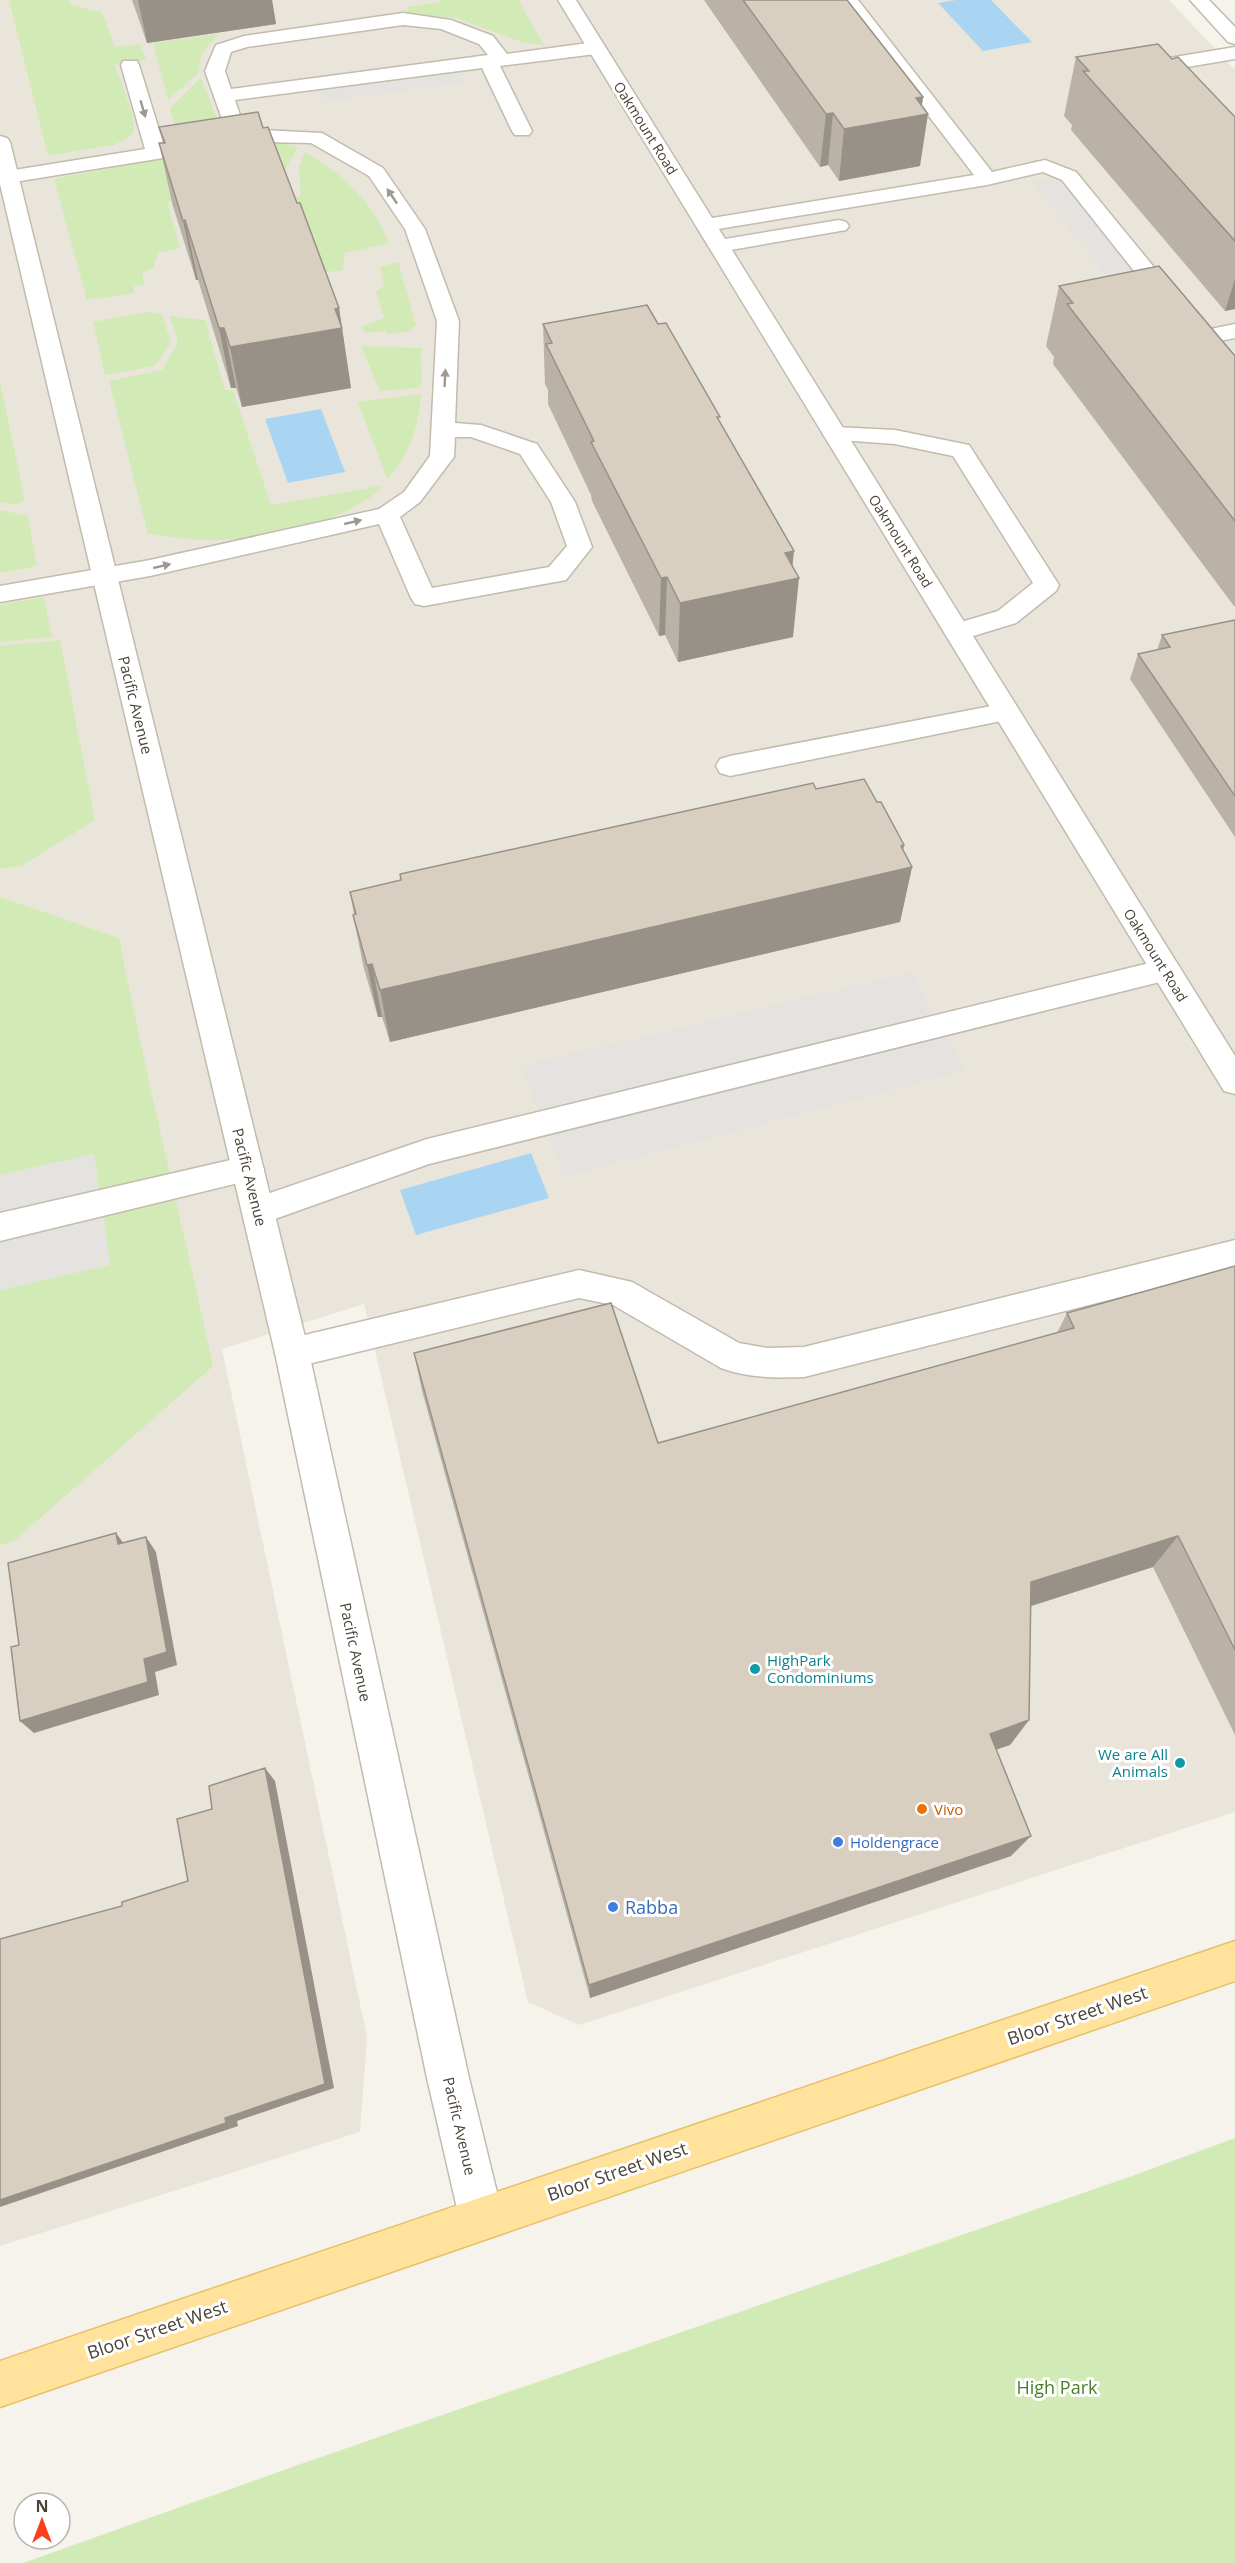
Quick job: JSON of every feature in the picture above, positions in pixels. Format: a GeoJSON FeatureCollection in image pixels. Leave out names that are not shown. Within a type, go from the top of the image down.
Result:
{"type":"FeatureCollection","features":[{"type":"Feature","properties":{"kind":"main road","name":"Bloor Street West"},"geometry":{"type":"LineString","coordinates":[[0,2384],[481,2217],[1235,1961]]}},
{"type":"Feature","properties":{"kind":"street","name":"Oakmount Road"},"geometry":{"type":"LineString","coordinates":[[567,0],[1235,1082]]}},
{"type":"Feature","properties":{"kind":"street"},"geometry":{"type":"LineString","coordinates":[[849,0],[987,179]]}},
{"type":"Feature","properties":{"kind":"street"},"geometry":{"type":"LineString","coordinates":[[1199,0],[1235,38]]}},
{"type":"Feature","properties":{"kind":"street"},"geometry":{"type":"LineString","coordinates":[[239,140],[215,70],[223,49],[244,42],[404,20],[444,24],[486,40],[522,131]]}},
{"type":"Feature","properties":{"kind":"street"},"geometry":{"type":"LineString","coordinates":[[224,96],[596,48]]}},
{"type":"Feature","properties":{"kind":"street"},"geometry":{"type":"LineString","coordinates":[[1169,64],[1235,52]]}},
{"type":"Feature","properties":{"kind":"street"},"geometry":{"type":"LineString","coordinates":[[130,65],[156,153]]}},
{"type":"Feature","properties":{"kind":"street"},"geometry":{"type":"LineString","coordinates":[[0,594],[150,568],[387,514],[412,497],[442,457],[448,321],[415,228],[376,172],[315,137],[262,136],[156,153],[3,160]]}},
{"type":"Feature","properties":{"kind":"street","name":"Pacific Avenue"},"geometry":{"type":"LineString","coordinates":[[3,160],[292,1353],[448,2078],[481,2217]]}},
{"type":"Feature","properties":{"kind":"street"},"geometry":{"type":"LineString","coordinates":[[706,225],[987,179],[1045,166],[1069,176],[1214,356]]}},
{"type":"Feature","properties":{"kind":"street"},"geometry":{"type":"LineString","coordinates":[[719,246],[856,223]]}},
{"type":"Feature","properties":{"kind":"street"},"geometry":{"type":"LineString","coordinates":[[1199,338],[1235,331]]}},
{"type":"Feature","properties":{"kind":"street"},"geometry":{"type":"LineString","coordinates":[[387,514],[424,598],[557,574],[580,547],[563,502],[530,449],[473,430],[444,430]]}},
{"type":"Feature","properties":{"kind":"street"},"geometry":{"type":"LineString","coordinates":[[835,434],[895,436],[961,450],[1047,585],[1007,617],[957,632]]}},
{"type":"Feature","properties":{"kind":"street"},"geometry":{"type":"LineString","coordinates":[[730,766],[1007,712]]}},
{"type":"Feature","properties":{"kind":"street"},"geometry":{"type":"LineString","coordinates":[[258,1211],[428,1152],[1166,970]]}},
{"type":"Feature","properties":{"kind":"street"},"geometry":{"type":"LineString","coordinates":[[0,1227],[248,1169]]}},
{"type":"Feature","properties":{"kind":"street"},"geometry":{"type":"LineString","coordinates":[[292,1353],[579,1284],[620,1292],[733,1357],[767,1363],[804,1362],[1235,1254]]}},
{"type":"Feature","properties":{"kind":"shaded area"},"geometry":{"type":"Polygon","coordinates":[[[0,0],[1169,0],[1235,70],[1235,1812],[579,2025],[528,2002],[364,1304],[222,1349],[367,2037],[360,2132],[0,2246],[0,0]]]}},
{"type":"Feature","properties":{"kind":"shaded area"},"geometry":{"type":"Polygon","coordinates":[[[462,68],[469,82],[323,102],[318,87],[462,68]]]}},
{"type":"Feature","properties":{"kind":"shaded area"},"geometry":{"type":"Polygon","coordinates":[[[1060,178],[1151,290],[1121,294],[1032,182],[1060,178]]]}},
{"type":"Feature","properties":{"kind":"shaded area"},"geometry":{"type":"Polygon","coordinates":[[[911,972],[965,1071],[563,1177],[520,1066],[911,972]]]}},
{"type":"Feature","properties":{"kind":"shaded area"},"geometry":{"type":"Polygon","coordinates":[[[94,1154],[110,1265],[0,1290],[0,1175],[94,1154]]]}},
{"type":"Feature","properties":{"kind":"green space"},"geometry":{"type":"Polygon","coordinates":[[[9,0],[69,0],[71,5],[101,11],[115,47],[140,44],[146,60],[114,64],[133,118],[133,132],[129,137],[113,145],[48,156],[9,0]]]}},
{"type":"Feature","properties":{"kind":"green space"},"geometry":{"type":"Polygon","coordinates":[[[440,0],[518,0],[544,45],[524,43],[456,18],[407,13],[408,7],[440,2],[440,0]]]}},
{"type":"Feature","properties":{"kind":"green space"},"geometry":{"type":"Polygon","coordinates":[[[219,34],[201,54],[199,72],[168,100],[153,43],[219,34]]]}},
{"type":"Feature","properties":{"kind":"green space"},"geometry":{"type":"Polygon","coordinates":[[[201,78],[217,119],[176,130],[170,108],[201,78]]]}},
{"type":"Feature","properties":{"kind":"green space"},"geometry":{"type":"Polygon","coordinates":[[[253,141],[284,143],[298,148],[286,167],[286,179],[167,202],[180,248],[158,253],[153,268],[142,272],[145,285],[134,286],[134,293],[87,300],[54,179],[253,141]]]}},
{"type":"Feature","properties":{"kind":"green space"},"geometry":{"type":"Polygon","coordinates":[[[305,152],[332,170],[355,190],[374,214],[389,243],[345,253],[343,270],[320,273],[286,198],[301,196],[299,168],[305,152]]]}},
{"type":"Feature","properties":{"kind":"green space"},"geometry":{"type":"Polygon","coordinates":[[[398,262],[416,325],[406,332],[366,333],[361,327],[384,318],[376,292],[384,286],[380,267],[398,262]]]}},
{"type":"Feature","properties":{"kind":"green space"},"geometry":{"type":"Polygon","coordinates":[[[147,312],[162,314],[171,343],[155,366],[105,375],[93,322],[147,312]]]}},
{"type":"Feature","properties":{"kind":"green space"},"geometry":{"type":"Polygon","coordinates":[[[170,316],[205,320],[225,390],[233,390],[271,505],[380,486],[382,488],[344,512],[277,534],[208,540],[148,534],[109,381],[162,370],[178,342],[170,316]]]}},
{"type":"Feature","properties":{"kind":"green space"},"geometry":{"type":"Polygon","coordinates":[[[361,346],[421,348],[422,381],[419,388],[380,391],[361,346]]]}},
{"type":"Feature","properties":{"kind":"green space"},"geometry":{"type":"Polygon","coordinates":[[[0,382],[25,501],[15,505],[0,502],[0,382]]]}},
{"type":"Feature","properties":{"kind":"green space"},"geometry":{"type":"Polygon","coordinates":[[[421,394],[412,440],[401,461],[387,479],[358,402],[421,394]]]}},
{"type":"Feature","properties":{"kind":"green space"},"geometry":{"type":"Polygon","coordinates":[[[0,510],[28,516],[37,566],[0,573],[0,510]]]}},
{"type":"Feature","properties":{"kind":"green space"},"geometry":{"type":"Polygon","coordinates":[[[44,597],[52,637],[0,642],[0,605],[44,597]]]}},
{"type":"Feature","properties":{"kind":"green space"},"geometry":{"type":"Polygon","coordinates":[[[60,640],[95,820],[21,866],[0,869],[0,646],[60,640]]]}},
{"type":"Feature","properties":{"kind":"green space"},"geometry":{"type":"Polygon","coordinates":[[[0,897],[119,938],[213,1366],[14,1541],[0,1545],[0,1290],[110,1264],[94,1154],[0,1175],[0,897]]]}},
{"type":"Feature","properties":{"kind":"green space","name":"High Park"},"geometry":{"type":"Polygon","coordinates":[[[1235,2138],[1235,2563],[23,2563],[57,2551],[72,2551],[72,2546],[298,2465],[1132,2176],[1235,2138]]]}},
{"type":"Feature","properties":{"kind":"water"},"geometry":{"type":"Polygon","coordinates":[[[956,0],[991,0],[1032,42],[983,51],[938,3],[956,0]]]}},
{"type":"Feature","properties":{"kind":"water"},"geometry":{"type":"Polygon","coordinates":[[[321,409],[345,472],[288,483],[265,419],[321,409]]]}},
{"type":"Feature","properties":{"kind":"water"},"geometry":{"type":"Polygon","coordinates":[[[531,1153],[549,1198],[416,1235],[400,1190],[531,1153]]]}},
{"type":"Feature","properties":{"kind":"building"},"geometry":{"type":"Polygon","coordinates":[[[743,0],[847,0],[923,97],[916,98],[928,114],[844,129],[833,113],[826,114],[743,0]]]}},
{"type":"Feature","properties":{"kind":"building"},"geometry":{"type":"Polygon","coordinates":[[[1158,44],[1172,59],[1178,57],[1235,117],[1235,241],[1083,71],[1089,71],[1076,57],[1158,44]]]}},
{"type":"Feature","properties":{"kind":"building"},"geometry":{"type":"Polygon","coordinates":[[[258,112],[263,128],[268,127],[297,203],[300,203],[339,308],[335,309],[342,328],[230,347],[224,328],[219,328],[185,220],[183,221],[159,143],[165,143],[159,127],[258,112]]]}},
{"type":"Feature","properties":{"kind":"building"},"geometry":{"type":"Polygon","coordinates":[[[1159,266],[1235,356],[1235,521],[1067,304],[1073,303],[1059,286],[1159,266]]]}},
{"type":"Feature","properties":{"kind":"building"},"geometry":{"type":"Polygon","coordinates":[[[647,305],[658,324],[666,323],[720,417],[717,417],[794,551],[785,553],[799,578],[680,603],[667,577],[661,578],[591,442],[594,441],[546,344],[552,343],[543,324],[647,305]]]}},
{"type":"Feature","properties":{"kind":"building"},"geometry":{"type":"Polygon","coordinates":[[[1235,620],[1235,796],[1138,654],[1170,647],[1162,635],[1235,620]]]}},
{"type":"Feature","properties":{"kind":"building"},"geometry":{"type":"Polygon","coordinates":[[[864,779],[877,802],[881,802],[904,845],[901,846],[912,867],[380,990],[372,964],[367,965],[353,915],[356,914],[350,892],[401,880],[400,874],[813,783],[816,789],[864,779]]]}},
{"type":"Feature","properties":{"kind":"building","name":"HighPark Condominiums"},"geometry":{"type":"Polygon","coordinates":[[[1235,1266],[1235,1650],[1178,1536],[1031,1582],[1029,1720],[990,1734],[1031,1836],[589,1985],[414,1353],[611,1303],[658,1443],[1074,1328],[1067,1313],[1235,1266]]]}},
{"type":"Feature","properties":{"kind":"building"},"geometry":{"type":"Polygon","coordinates":[[[116,1533],[118,1544],[146,1537],[167,1652],[144,1659],[148,1682],[20,1721],[11,1647],[19,1645],[8,1563],[116,1533]]]}},
{"type":"Feature","properties":{"kind":"building"},"geometry":{"type":"Polygon","coordinates":[[[265,1768],[325,2084],[225,2118],[226,2123],[0,2200],[0,1939],[122,1906],[122,1902],[188,1881],[177,1819],[212,1809],[209,1786],[265,1768]]]}},
{"type":"Feature","properties":{"kind":"place","name":"HighPark Condominiums"},"geometry":{"type":"Point","coordinates":[755,1669]}},
{"type":"Feature","properties":{"kind":"place","name":"We are All Animals"},"geometry":{"type":"Point","coordinates":[1180,1763]}},
{"type":"Feature","properties":{"kind":"place","name":"Vivo"},"geometry":{"type":"Point","coordinates":[922,1809]}},
{"type":"Feature","properties":{"kind":"place","name":"Holdengrace"},"geometry":{"type":"Point","coordinates":[838,1842]}},
{"type":"Feature","properties":{"kind":"place","name":"Rabba"},"geometry":{"type":"Point","coordinates":[613,1907]}}]}
